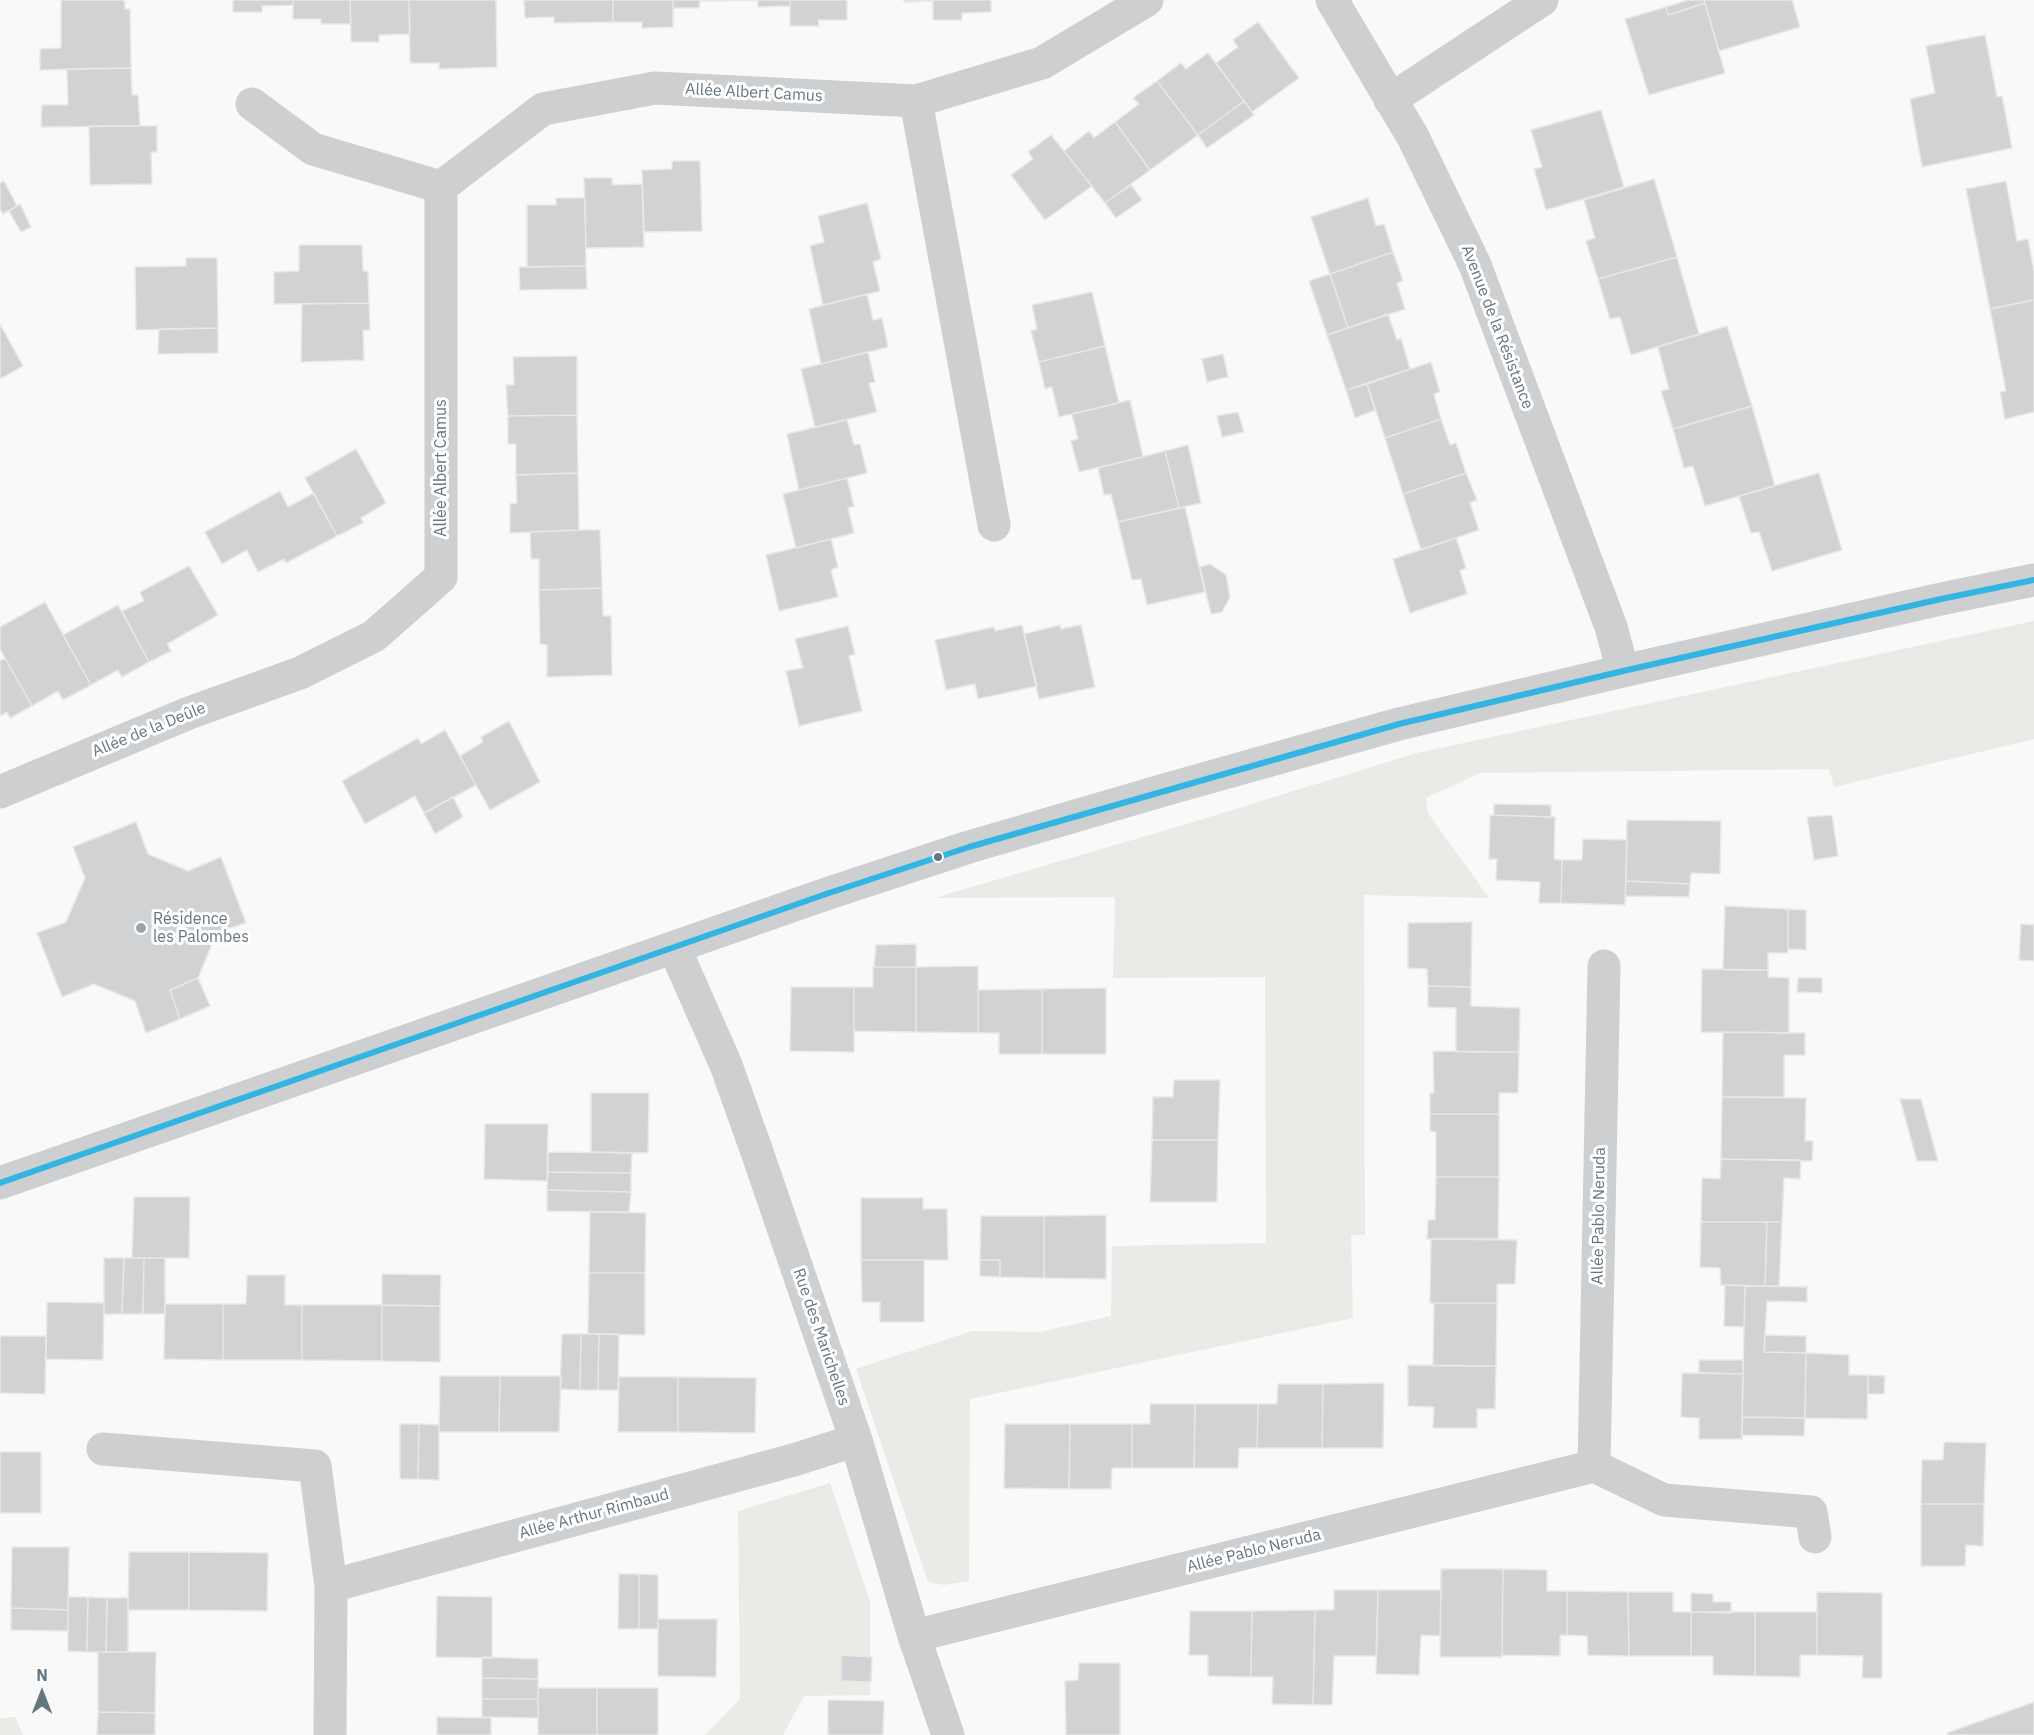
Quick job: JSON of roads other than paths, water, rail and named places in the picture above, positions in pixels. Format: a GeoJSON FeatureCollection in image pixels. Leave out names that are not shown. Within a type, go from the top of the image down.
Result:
{"type":"FeatureCollection","features":[{"type":"Feature","properties":{"kind":"street","name":"Allée Albert Camus"},"geometry":{"type":"LineString","coordinates":[[300,673],[374,636],[441,577],[441,187],[543,109],[655,88],[916,101],[1042,63],[1147,0]]}},
{"type":"Feature","properties":{"kind":"street","name":"Avenue de la Résistance"},"geometry":{"type":"LineString","coordinates":[[1332,0],[1413,137],[1474,265],[1611,627],[1623,671]]}},
{"type":"Feature","properties":{"kind":"street"},"geometry":{"type":"LineString","coordinates":[[1390,100],[1542,0]]}},
{"type":"Feature","properties":{"kind":"street"},"geometry":{"type":"LineString","coordinates":[[916,101],[994,525]]}},
{"type":"Feature","properties":{"kind":"street"},"geometry":{"type":"LineString","coordinates":[[252,104],[313,149],[441,187]]}},
{"type":"Feature","properties":{"kind":"street"},"geometry":{"type":"LineString","coordinates":[[0,1183],[674,947],[969,847],[1399,724],[1623,671],[2034,580]]}},
{"type":"Feature","properties":{"kind":"street","name":"Allée de la Deûle"},"geometry":{"type":"LineString","coordinates":[[0,792],[189,713],[300,673]]}},
{"type":"Feature","properties":{"kind":"street","name":"Rue des Marichelles"},"geometry":{"type":"LineString","coordinates":[[674,947],[726,1065],[856,1440],[914,1635],[948,1735]]}},
{"type":"Feature","properties":{"kind":"street","name":"Allée Pablo Neruda"},"geometry":{"type":"LineString","coordinates":[[914,1635],[1594,1466],[1604,966]]}},
{"type":"Feature","properties":{"kind":"street","name":"Allée Arthur Rimbaud"},"geometry":{"type":"LineString","coordinates":[[331,1586],[797,1459],[856,1440]]}},
{"type":"Feature","properties":{"kind":"street"},"geometry":{"type":"LineString","coordinates":[[103,1449],[315,1466],[331,1586],[330,1735]]}},
{"type":"Feature","properties":{"kind":"street"},"geometry":{"type":"LineString","coordinates":[[1594,1466],[1664,1500],[1811,1512],[1815,1537]]}},
{"type":"Feature","properties":{"kind":"place","name":"Résidence les Palombes"},"geometry":{"type":"Point","coordinates":[141,928]}}]}
